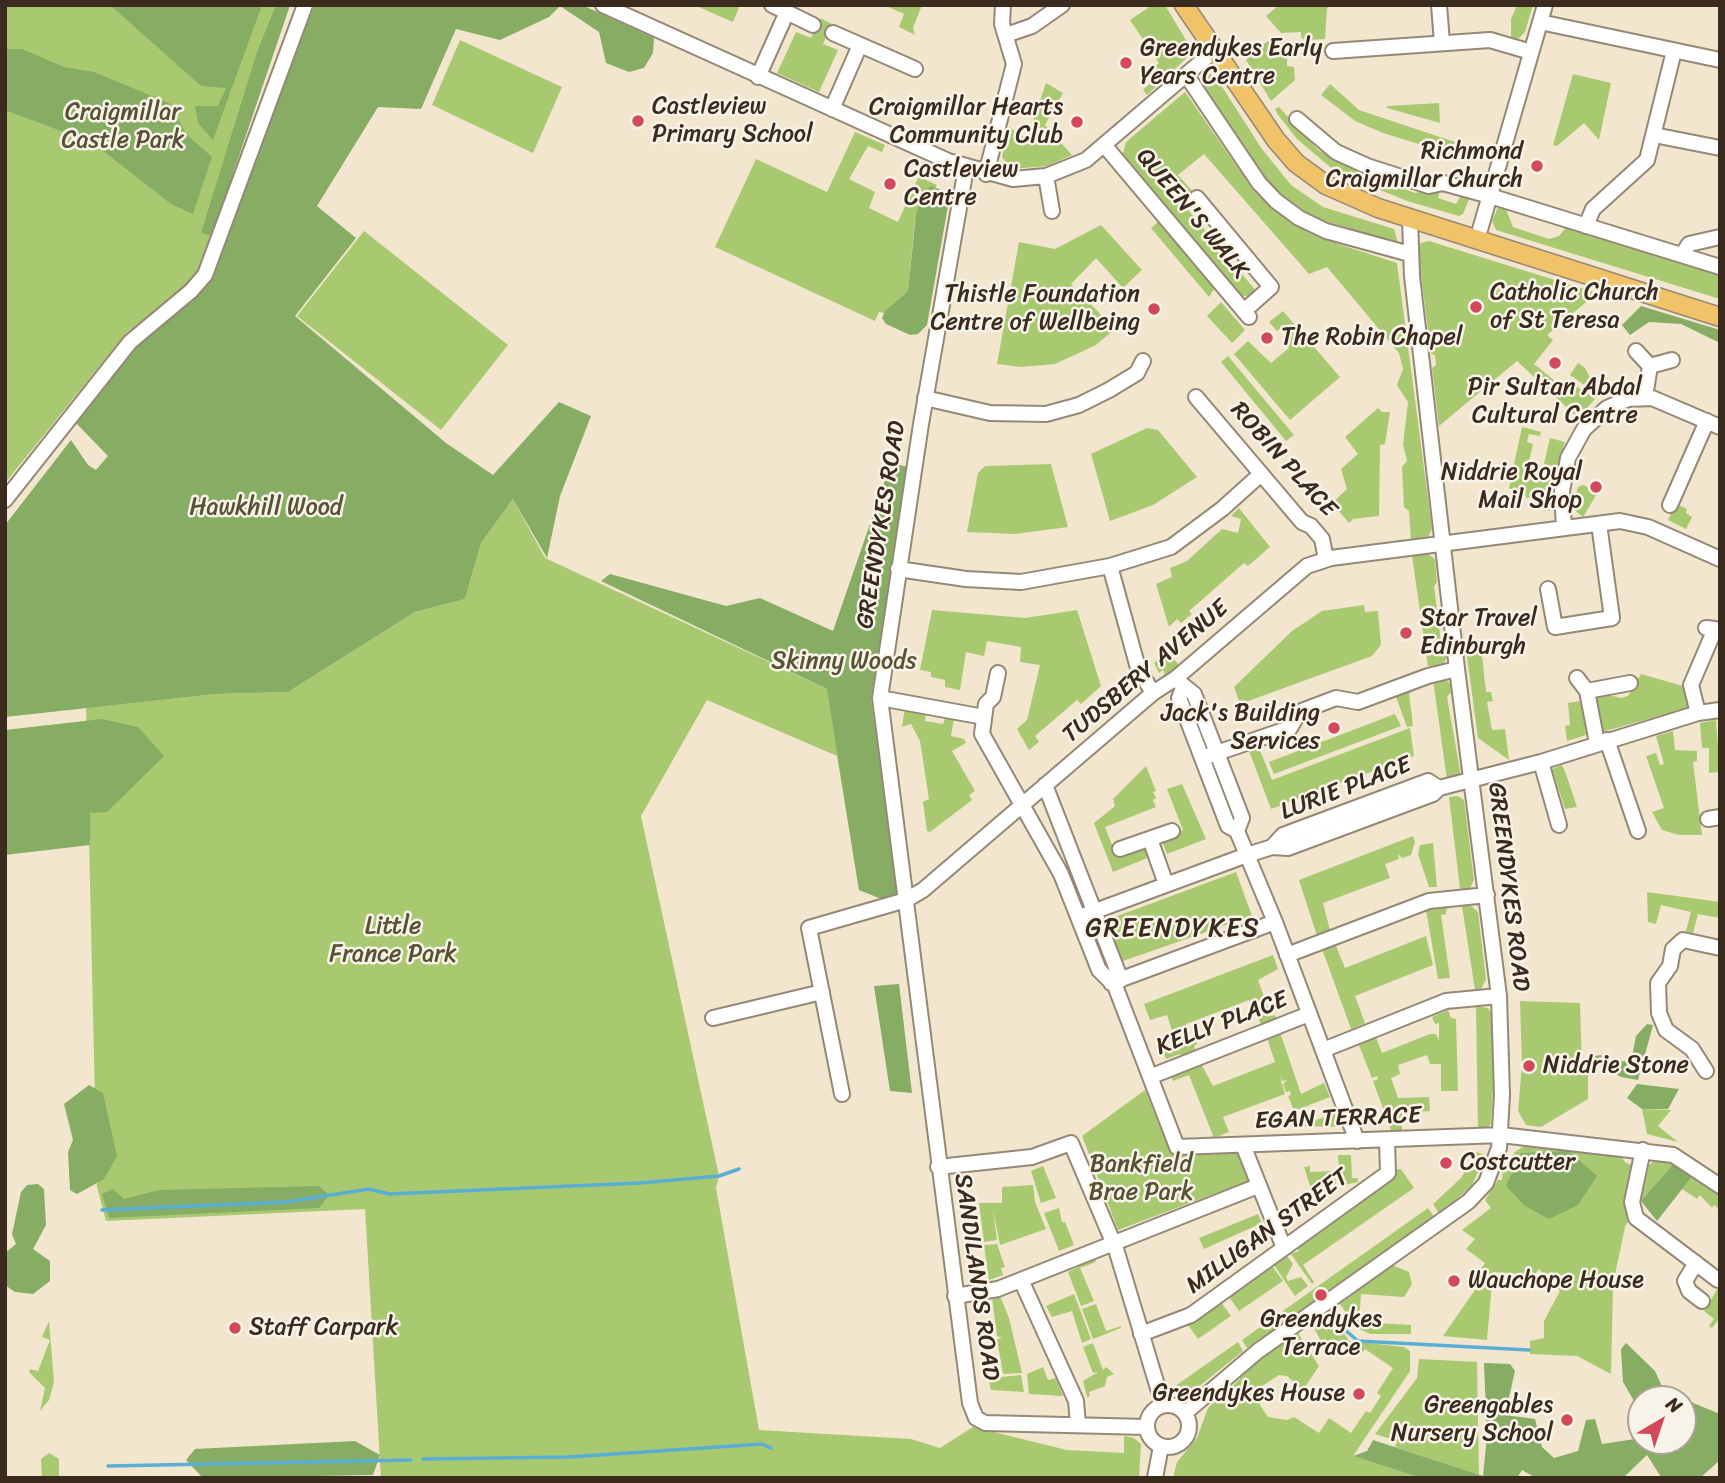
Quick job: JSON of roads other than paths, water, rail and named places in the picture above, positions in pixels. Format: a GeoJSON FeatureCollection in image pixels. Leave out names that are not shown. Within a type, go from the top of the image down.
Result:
{"type":"FeatureCollection","features":[{"type":"Feature","properties":{"kind":"main road"},"geometry":{"type":"LineString","coordinates":[[1184,5],[1276,140],[1296,163],[1345,195],[1410,219],[1720,317]]}},
{"type":"Feature","properties":{"kind":"street"},"geometry":{"type":"LineString","coordinates":[[5,500],[130,342],[191,291],[205,275],[306,5]]}},
{"type":"Feature","properties":{"kind":"street"},"geometry":{"type":"LineString","coordinates":[[603,5],[758,77],[966,168],[1013,179],[1046,176],[1072,167],[1105,146],[1215,50]]}},
{"type":"Feature","properties":{"kind":"street"},"geometry":{"type":"LineString","coordinates":[[772,5],[813,25]]}},
{"type":"Feature","properties":{"kind":"street"},"geometry":{"type":"LineString","coordinates":[[986,174],[1013,71],[1014,58],[1002,24],[1003,5]]}},
{"type":"Feature","properties":{"kind":"street"},"geometry":{"type":"LineString","coordinates":[[1006,35],[1032,26],[1062,5]]}},
{"type":"Feature","properties":{"kind":"street"},"geometry":{"type":"LineString","coordinates":[[1439,5],[1442,43]]}},
{"type":"Feature","properties":{"kind":"street"},"geometry":{"type":"LineString","coordinates":[[1477,240],[1545,5]]}},
{"type":"Feature","properties":{"kind":"street"},"geometry":{"type":"LineString","coordinates":[[758,77],[787,12]]}},
{"type":"Feature","properties":{"kind":"street"},"geometry":{"type":"LineString","coordinates":[[1539,22],[1720,60]]}},
{"type":"Feature","properties":{"kind":"street"},"geometry":{"type":"LineString","coordinates":[[833,33],[915,69]]}},
{"type":"Feature","properties":{"kind":"street"},"geometry":{"type":"LineString","coordinates":[[1333,51],[1490,40],[1531,52]]}},
{"type":"Feature","properties":{"kind":"street"},"geometry":{"type":"LineString","coordinates":[[831,109],[860,45]]}},
{"type":"Feature","properties":{"kind":"street"},"geometry":{"type":"LineString","coordinates":[[1586,226],[1593,209],[1647,160],[1674,51]]}},
{"type":"Feature","properties":{"kind":"street"},"geometry":{"type":"LineString","coordinates":[[1187,76],[1252,173],[1276,201],[1299,218],[1326,231],[1410,254]]}},
{"type":"Feature","properties":{"kind":"street"},"geometry":{"type":"LineString","coordinates":[[1297,120],[1336,152],[1367,166],[1429,186],[1443,183],[1490,196],[1720,267]]}},
{"type":"Feature","properties":{"kind":"street"},"geometry":{"type":"LineString","coordinates":[[1654,135],[1720,148]]}},
{"type":"Feature","properties":{"kind":"street","name":"QUEEN'S WALK"},"geometry":{"type":"LineString","coordinates":[[1105,146],[1247,314],[1271,286],[1197,198]]}},
{"type":"Feature","properties":{"kind":"street","name":"GREENDYKES ROAD"},"geometry":{"type":"LineString","coordinates":[[935,1141],[880,698],[925,398],[966,168]]}},
{"type":"Feature","properties":{"kind":"street"},"geometry":{"type":"LineString","coordinates":[[1046,176],[1052,211]]}},
{"type":"Feature","properties":{"kind":"street","name":"GREENDYKES ROAD"},"geometry":{"type":"LineString","coordinates":[[1185,1413],[1232,1371],[1477,1193],[1491,1171],[1501,1135],[1499,996],[1457,669],[1410,254],[1410,219]]}},
{"type":"Feature","properties":{"kind":"street"},"geometry":{"type":"LineString","coordinates":[[1682,255],[1689,244],[1720,237]]}},
{"type":"Feature","properties":{"kind":"street"},"geometry":{"type":"LineString","coordinates":[[1636,351],[1650,366]]}},
{"type":"Feature","properties":{"kind":"street"},"geometry":{"type":"LineString","coordinates":[[1650,366],[1672,360]]}},
{"type":"Feature","properties":{"kind":"street"},"geometry":{"type":"LineString","coordinates":[[925,398],[990,413],[1046,414],[1099,396],[1137,373],[1143,361]]}},
{"type":"Feature","properties":{"kind":"street"},"geometry":{"type":"LineString","coordinates":[[1645,397],[1650,366]]}},
{"type":"Feature","properties":{"kind":"street","name":"ROBIN PLACE"},"geometry":{"type":"LineString","coordinates":[[1196,397],[1302,522],[1311,526],[1322,539],[1326,559]]}},
{"type":"Feature","properties":{"kind":"street"},"geometry":{"type":"LineString","coordinates":[[1564,528],[1564,472],[1579,436],[1607,408],[1628,399],[1645,397],[1667,402],[1713,424],[1670,505]]}},
{"type":"Feature","properties":{"kind":"street"},"geometry":{"type":"LineString","coordinates":[[898,569],[966,579],[1021,582],[1110,566],[1171,547],[1222,509],[1261,474]]}},
{"type":"Feature","properties":{"kind":"street","name":"TUDSBERY AVENUE"},"geometry":{"type":"LineString","coordinates":[[822,992],[809,928],[906,900],[923,890],[1153,693],[1179,683],[1302,570],[1326,559],[1599,524],[1639,523],[1720,559]]}},
{"type":"Feature","properties":{"kind":"street"},"geometry":{"type":"LineString","coordinates":[[1548,589],[1555,627],[1612,618],[1599,524]]}},
{"type":"Feature","properties":{"kind":"street"},"geometry":{"type":"LineString","coordinates":[[1110,566],[1138,668],[1153,693]]}},
{"type":"Feature","properties":{"kind":"street"},"geometry":{"type":"LineString","coordinates":[[1698,713],[1691,685],[1715,629],[1706,628]]}},
{"type":"Feature","properties":{"kind":"street"},"geometry":{"type":"LineString","coordinates":[[1202,758],[1290,728],[1299,712],[1336,698],[1357,702],[1415,680],[1457,669]]}},
{"type":"Feature","properties":{"kind":"street"},"geometry":{"type":"LineString","coordinates":[[998,673],[984,716],[982,734],[1061,874],[1099,970],[1112,982]]}},
{"type":"Feature","properties":{"kind":"street"},"geometry":{"type":"LineString","coordinates":[[1577,678],[1587,691],[1602,741],[1639,831]]}},
{"type":"Feature","properties":{"kind":"street"},"geometry":{"type":"LineString","coordinates":[[1179,683],[1194,694],[1242,818],[1237,831]]}},
{"type":"Feature","properties":{"kind":"street"},"geometry":{"type":"LineString","coordinates":[[1179,683],[1179,698],[1228,826],[1237,831],[1275,922],[1357,1141]]}},
{"type":"Feature","properties":{"kind":"street"},"geometry":{"type":"LineString","coordinates":[[1587,691],[1630,683]]}},
{"type":"Feature","properties":{"kind":"street"},"geometry":{"type":"LineString","coordinates":[[880,698],[984,716]]}},
{"type":"Feature","properties":{"kind":"street","name":"LURIE PLACE"},"geometry":{"type":"LineString","coordinates":[[1079,917],[1247,855],[1272,848],[1288,848],[1433,794],[1439,788],[1541,762],[1698,713],[1720,710]]}},
{"type":"Feature","properties":{"kind":"street"},"geometry":{"type":"LineString","coordinates":[[1541,762],[1559,825]]}},
{"type":"Feature","properties":{"kind":"street"},"geometry":{"type":"LineString","coordinates":[[1045,785],[1093,911],[1112,982],[1152,1076]]}},
{"type":"Feature","properties":{"kind":"street"},"geometry":{"type":"LineString","coordinates":[[1120,849],[1172,831]]}},
{"type":"Feature","properties":{"kind":"street"},"geometry":{"type":"LineString","coordinates":[[1150,839],[1166,884]]}},
{"type":"Feature","properties":{"kind":"street"},"geometry":{"type":"LineString","coordinates":[[1287,955],[1429,901],[1487,895]]}},
{"type":"Feature","properties":{"kind":"street"},"geometry":{"type":"LineString","coordinates":[[1112,982],[1275,922]]}},
{"type":"Feature","properties":{"kind":"street"},"geometry":{"type":"LineString","coordinates":[[1706,1071],[1692,1049],[1666,1030],[1659,1013],[1658,983],[1670,965],[1673,950],[1683,940],[1720,948]]}},
{"type":"Feature","properties":{"kind":"street"},"geometry":{"type":"LineString","coordinates":[[713,1018],[822,992],[842,1094]]}},
{"type":"Feature","properties":{"kind":"street"},"geometry":{"type":"LineString","coordinates":[[1323,1050],[1446,1001],[1499,996]]}},
{"type":"Feature","properties":{"kind":"street","name":"KELLY PLACE"},"geometry":{"type":"LineString","coordinates":[[1152,1076],[1309,1014]]}},
{"type":"Feature","properties":{"kind":"street","name":"EGAN TERRACE"},"geometry":{"type":"LineString","coordinates":[[1152,1076],[1177,1147],[1501,1135],[1643,1150],[1685,1160],[1720,1185]]}},
{"type":"Feature","properties":{"kind":"street","name":"MILLIGAN STREET"},"geometry":{"type":"LineString","coordinates":[[1142,1334],[1191,1315],[1388,1173],[1387,1140]]}},
{"type":"Feature","properties":{"kind":"street","name":"SANDILANDS ROAD"},"geometry":{"type":"LineString","coordinates":[[935,1141],[970,1403],[976,1418],[990,1424],[1078,1425]]}},
{"type":"Feature","properties":{"kind":"street"},"geometry":{"type":"LineString","coordinates":[[938,1167],[1031,1157],[1071,1143],[1133,1301],[1163,1405]]}},
{"type":"Feature","properties":{"kind":"street"},"geometry":{"type":"LineString","coordinates":[[1242,1145],[1284,1248]]}},
{"type":"Feature","properties":{"kind":"street"},"geometry":{"type":"LineString","coordinates":[[1643,1150],[1632,1202],[1636,1218],[1718,1280]]}},
{"type":"Feature","properties":{"kind":"street"},"geometry":{"type":"LineString","coordinates":[[955,1296],[998,1289],[1258,1186]]}},
{"type":"Feature","properties":{"kind":"street"},"geometry":{"type":"LineString","coordinates":[[1696,1263],[1685,1282],[1689,1291],[1702,1301]]}},
{"type":"Feature","properties":{"kind":"street"},"geometry":{"type":"LineString","coordinates":[[1021,1280],[1076,1401],[1078,1425],[1147,1427]]}},
{"type":"Feature","properties":{"kind":"street"},"geometry":{"type":"LineString","coordinates":[[1163,1405],[1176,1406],[1185,1413],[1189,1427],[1185,1439],[1174,1446],[1161,1446],[1150,1437],[1147,1427],[1151,1413],[1163,1405]]}},
{"type":"Feature","properties":{"kind":"street"},"geometry":{"type":"LineString","coordinates":[[1155,1478],[1161,1446]]}},
{"type":"Feature","properties":{"kind":"waterway"},"geometry":{"type":"LineString","coordinates":[[102,1210],[286,1202],[369,1189],[389,1194],[640,1183],[719,1176],[739,1169]]}},
{"type":"Feature","properties":{"kind":"waterway"},"geometry":{"type":"LineString","coordinates":[[1333,1308],[1345,1330],[1358,1341],[1529,1350]]}},
{"type":"Feature","properties":{"kind":"waterway"},"geometry":{"type":"LineString","coordinates":[[423,1459],[569,1457],[762,1444],[771,1448]]}},
{"type":"Feature","properties":{"kind":"waterway"},"geometry":{"type":"LineString","coordinates":[[108,1466],[411,1460]]}},
{"type":"Feature","properties":{"kind":"place","name":"Greendykes Early Years Centre"},"geometry":{"type":"Point","coordinates":[1126,63]}},
{"type":"Feature","properties":{"kind":"place","name":"Castleview Primary School"},"geometry":{"type":"Point","coordinates":[638,121]}},
{"type":"Feature","properties":{"kind":"place","name":"Craigmillar Hearts Community Club"},"geometry":{"type":"Point","coordinates":[1077,122]}},
{"type":"Feature","properties":{"kind":"place","name":"Richmond Craigmillar Church"},"geometry":{"type":"Point","coordinates":[1537,166]}},
{"type":"Feature","properties":{"kind":"place","name":"Castleview Centre"},"geometry":{"type":"Point","coordinates":[890,184]}},
{"type":"Feature","properties":{"kind":"place","name":"Catholic Church of St Teresa"},"geometry":{"type":"Point","coordinates":[1476,307]}},
{"type":"Feature","properties":{"kind":"place","name":"Thistle Foundation Centre of Wellbeing"},"geometry":{"type":"Point","coordinates":[1154,309]}},
{"type":"Feature","properties":{"kind":"place","name":"The Robin Chapel"},"geometry":{"type":"Point","coordinates":[1267,338]}},
{"type":"Feature","properties":{"kind":"place","name":"Pir Sultan Abdal Cultural Centre"},"geometry":{"type":"Point","coordinates":[1555,363]}},
{"type":"Feature","properties":{"kind":"place","name":"Niddrie Royal Mail Shop"},"geometry":{"type":"Point","coordinates":[1596,487]}},
{"type":"Feature","properties":{"kind":"place","name":"Star Travel Edinburgh"},"geometry":{"type":"Point","coordinates":[1406,633]}},
{"type":"Feature","properties":{"kind":"place","name":"Jack's Building Services"},"geometry":{"type":"Point","coordinates":[1334,728]}},
{"type":"Feature","properties":{"kind":"place","name":"Niddrie Stone"},"geometry":{"type":"Point","coordinates":[1529,1066]}},
{"type":"Feature","properties":{"kind":"place","name":"Costcutter"},"geometry":{"type":"Point","coordinates":[1446,1163]}},
{"type":"Feature","properties":{"kind":"place","name":"Wauchope House"},"geometry":{"type":"Point","coordinates":[1454,1281]}},
{"type":"Feature","properties":{"kind":"place","name":"Greendykes Terrace"},"geometry":{"type":"Point","coordinates":[1321,1295]}},
{"type":"Feature","properties":{"kind":"place","name":"Staff Carpark"},"geometry":{"type":"Point","coordinates":[235,1328]}},
{"type":"Feature","properties":{"kind":"place","name":"Greendykes House"},"geometry":{"type":"Point","coordinates":[1359,1394]}},
{"type":"Feature","properties":{"kind":"place","name":"Greengables Nursery School"},"geometry":{"type":"Point","coordinates":[1567,1420]}},
{"type":"Feature","properties":{"kind":"district","name":"GREENDYKES"},"geometry":{"type":"Point","coordinates":[1173,929]}},
{"type":"Feature","properties":{"kind":"park label","name":"Craigmillar Castle Park"},"geometry":{"type":"Point","coordinates":[123,127]}},
{"type":"Feature","properties":{"kind":"park label","name":"Hawkhill Wood"},"geometry":{"type":"Point","coordinates":[266,508]}},
{"type":"Feature","properties":{"kind":"park label","name":"Skinny Woods"},"geometry":{"type":"Point","coordinates":[844,662]}},
{"type":"Feature","properties":{"kind":"park label","name":"Little France Park"},"geometry":{"type":"Point","coordinates":[393,941]}},
{"type":"Feature","properties":{"kind":"park label","name":"Bankfield Brae Park"},"geometry":{"type":"Point","coordinates":[1141,1179]}}]}
